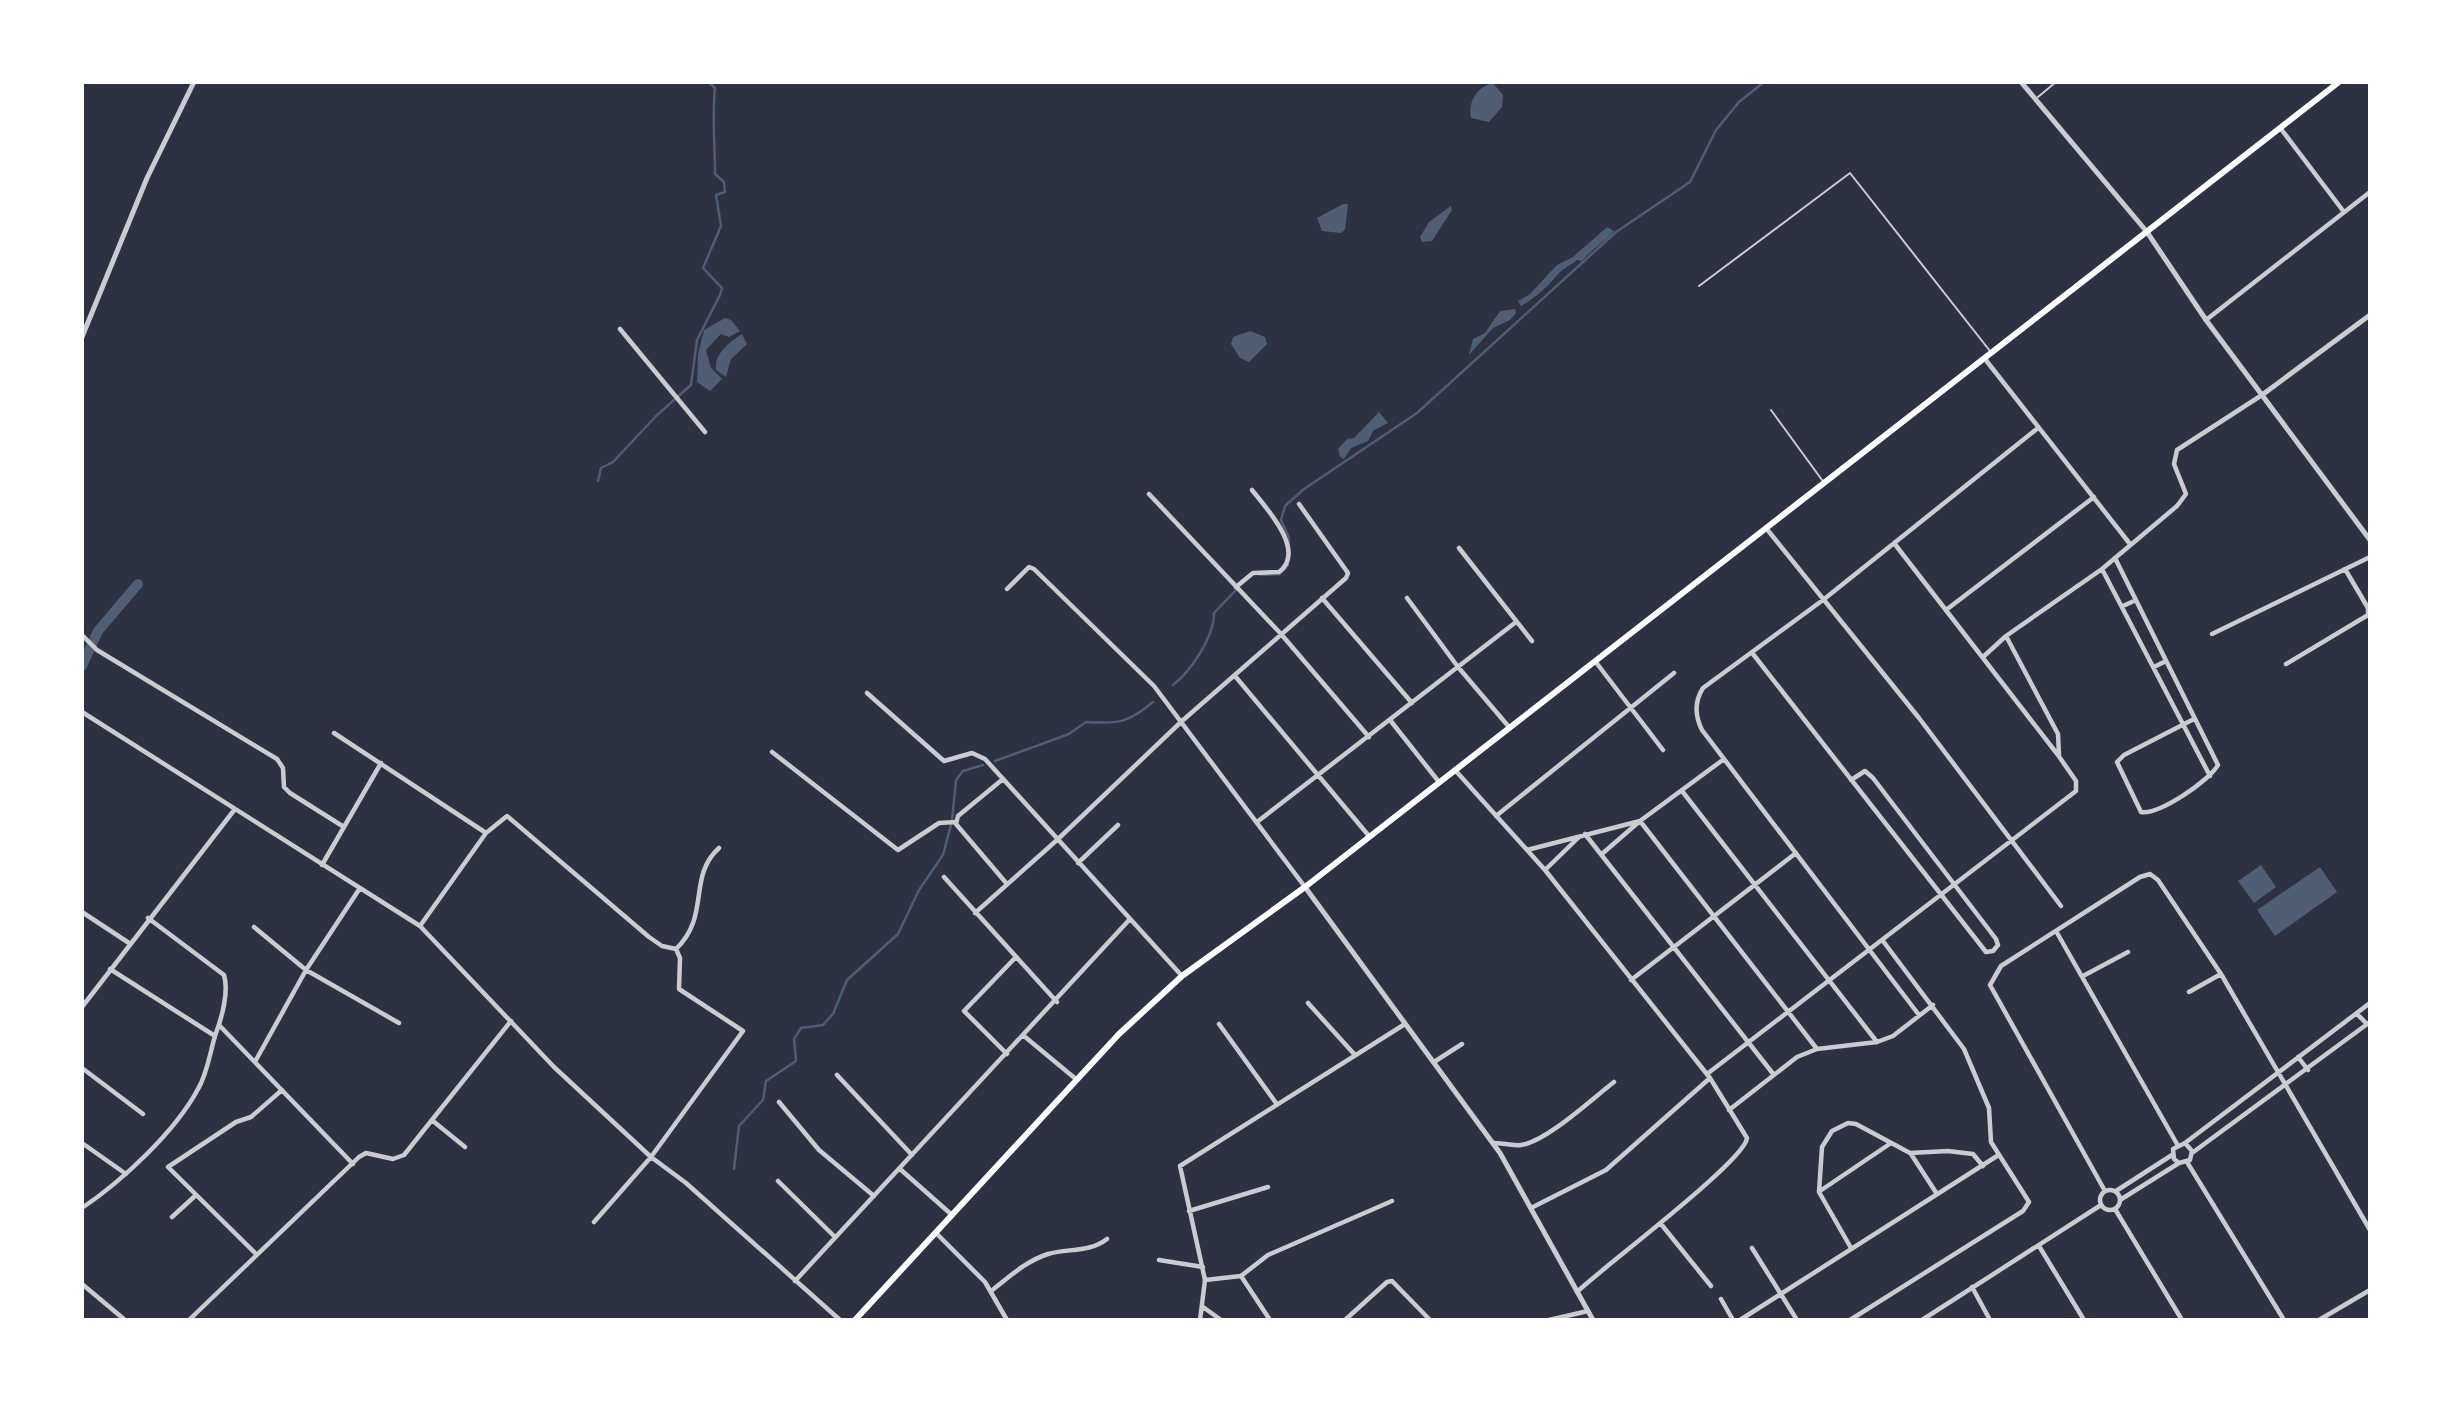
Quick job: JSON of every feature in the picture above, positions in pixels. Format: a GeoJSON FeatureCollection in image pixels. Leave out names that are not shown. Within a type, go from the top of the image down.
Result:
{"type":"FeatureCollection","features":[{"type":"Feature","properties":{"kind":"main road"},"geometry":{"type":"LineString","coordinates":[[855,1320],[1119,1034],[1182,976],[1305,887],[2338,83]]}},
{"type":"Feature","properties":{"kind":"street"},"geometry":{"type":"LineString","coordinates":[[82,337],[147,178],[194,82]]}},
{"type":"Feature","properties":{"kind":"street"},"geometry":{"type":"LineString","coordinates":[[2021,82],[2147,232],[2206,320],[2370,540]]}},
{"type":"Feature","properties":{"kind":"street"},"geometry":{"type":"LineString","coordinates":[[2281,129],[2344,212]]}},
{"type":"Feature","properties":{"kind":"street"},"geometry":{"type":"LineString","coordinates":[[2206,320],[2370,192]]}},
{"type":"Feature","properties":{"kind":"street"},"geometry":{"type":"LineString","coordinates":[[1983,657],[2006,636],[2102,569],[2184,499],[2185,489],[2174,464],[2177,450],[2262,395],[2370,315]]}},
{"type":"Feature","properties":{"kind":"street"},"geometry":{"type":"LineString","coordinates":[[620,329],[705,432]]}},
{"type":"Feature","properties":{"kind":"street"},"geometry":{"type":"LineString","coordinates":[[1985,359],[2130,544]]}},
{"type":"Feature","properties":{"kind":"street"},"geometry":{"type":"LineString","coordinates":[[1919,1015],[1698,723],[1697,698],[1703,688],[1823,600],[2038,428]]}},
{"type":"Feature","properties":{"kind":"street"},"geometry":{"type":"LineString","coordinates":[[1236,587],[1253,573],[1279,572],[1287,558],[1288,549],[1280,527],[1252,490]]}},
{"type":"Feature","properties":{"kind":"street"},"geometry":{"type":"LineString","coordinates":[[1149,494],[1281,634],[1369,737]]}},
{"type":"Feature","properties":{"kind":"street"},"geometry":{"type":"LineString","coordinates":[[1946,610],[2094,497]]}},
{"type":"Feature","properties":{"kind":"street"},"geometry":{"type":"LineString","coordinates":[[975,913],[1057,840],[1182,721],[1349,573],[1299,504]]}},
{"type":"Feature","properties":{"kind":"street"},"geometry":{"type":"LineString","coordinates":[[1766,528],[1919,718],[2061,906]]}},
{"type":"Feature","properties":{"kind":"street"},"geometry":{"type":"LineString","coordinates":[[1531,1208],[1606,1170],[1749,1042],[2076,791],[2076,781],[2059,755],[1894,543]]}},
{"type":"Feature","properties":{"kind":"street"},"geometry":{"type":"LineString","coordinates":[[1459,548],[1532,641]]}},
{"type":"Feature","properties":{"kind":"street"},"geometry":{"type":"LineString","coordinates":[[2212,634],[2370,556]]}},
{"type":"Feature","properties":{"kind":"street"},"geometry":{"type":"LineString","coordinates":[[2115,558],[2217,764],[2210,776],[2152,811],[2141,811],[2134,803],[2117,762],[2123,755],[2194,719]]}},
{"type":"Feature","properties":{"kind":"street"},"geometry":{"type":"LineString","coordinates":[[1007,589],[1029,567],[1034,569],[1154,686],[1493,1143],[1593,1320]]}},
{"type":"Feature","properties":{"kind":"street"},"geometry":{"type":"LineString","coordinates":[[2102,569],[2210,776]]}},
{"type":"Feature","properties":{"kind":"street"},"geometry":{"type":"LineString","coordinates":[[2286,664],[2369,617],[2368,608],[2344,569]]}},
{"type":"Feature","properties":{"kind":"street"},"geometry":{"type":"LineString","coordinates":[[1322,597],[1412,703]]}},
{"type":"Feature","properties":{"kind":"street"},"geometry":{"type":"LineString","coordinates":[[1407,598],[1458,667],[1509,727]]}},
{"type":"Feature","properties":{"kind":"street"},"geometry":{"type":"LineString","coordinates":[[2123,606],[2136,600]]}},
{"type":"Feature","properties":{"kind":"street"},"geometry":{"type":"LineString","coordinates":[[1257,822],[1516,622]]}},
{"type":"Feature","properties":{"kind":"street"},"geometry":{"type":"LineString","coordinates":[[82,635],[97,649],[277,759],[284,768],[284,788],[344,827]]}},
{"type":"Feature","properties":{"kind":"street"},"geometry":{"type":"LineString","coordinates":[[2006,636],[2058,734],[2059,755]]}},
{"type":"Feature","properties":{"kind":"street"},"geometry":{"type":"LineString","coordinates":[[1752,654],[1986,952],[1993,951],[1998,945],[1996,939],[1869,773],[1862,772],[1851,780]]}},
{"type":"Feature","properties":{"kind":"street"},"geometry":{"type":"LineString","coordinates":[[1595,661],[1663,750]]}},
{"type":"Feature","properties":{"kind":"street"},"geometry":{"type":"LineString","coordinates":[[2154,667],[2166,661]]}},
{"type":"Feature","properties":{"kind":"street"},"geometry":{"type":"LineString","coordinates":[[1496,816],[1674,673]]}},
{"type":"Feature","properties":{"kind":"street"},"geometry":{"type":"LineString","coordinates":[[1235,676],[1369,836]]}},
{"type":"Feature","properties":{"kind":"street"},"geometry":{"type":"LineString","coordinates":[[867,693],[937,757],[949,762],[978,754],[1182,976]]}},
{"type":"Feature","properties":{"kind":"street"},"geometry":{"type":"LineString","coordinates":[[82,712],[420,926],[511,1021],[651,1157],[686,1184],[840,1320]]}},
{"type":"Feature","properties":{"kind":"street"},"geometry":{"type":"LineString","coordinates":[[1390,720],[1439,782]]}},
{"type":"Feature","properties":{"kind":"street"},"geometry":{"type":"LineString","coordinates":[[334,733],[486,833]]}},
{"type":"Feature","properties":{"kind":"street"},"geometry":{"type":"LineString","coordinates":[[772,752],[898,850],[939,823],[953,821],[1003,779]]}},
{"type":"Feature","properties":{"kind":"street"},"geometry":{"type":"LineString","coordinates":[[1603,853],[1640,821],[1724,759]]}},
{"type":"Feature","properties":{"kind":"street"},"geometry":{"type":"LineString","coordinates":[[322,865],[381,763]]}},
{"type":"Feature","properties":{"kind":"street"},"geometry":{"type":"LineString","coordinates":[[1455,770],[1545,870],[1709,1076],[1746,1135],[1747,1143],[1719,1172],[1660,1224],[1606,1264],[1577,1292]]}},
{"type":"Feature","properties":{"kind":"street"},"geometry":{"type":"LineString","coordinates":[[1682,791],[1877,1042]]}},
{"type":"Feature","properties":{"kind":"street"},"geometry":{"type":"LineString","coordinates":[[82,1007],[148,918],[236,809]]}},
{"type":"Feature","properties":{"kind":"street"},"geometry":{"type":"LineString","coordinates":[[420,926],[486,833],[499,819],[508,816],[649,937],[662,946],[676,949]]}},
{"type":"Feature","properties":{"kind":"street"},"geometry":{"type":"LineString","coordinates":[[953,821],[1007,884]]}},
{"type":"Feature","properties":{"kind":"street"},"geometry":{"type":"LineString","coordinates":[[1527,850],[1640,821]]}},
{"type":"Feature","properties":{"kind":"street"},"geometry":{"type":"LineString","coordinates":[[1640,821],[1817,1049]]}},
{"type":"Feature","properties":{"kind":"street"},"geometry":{"type":"LineString","coordinates":[[1078,863],[1118,825]]}},
{"type":"Feature","properties":{"kind":"street"},"geometry":{"type":"LineString","coordinates":[[1582,835],[1603,853],[1774,1075]]}},
{"type":"Feature","properties":{"kind":"street"},"geometry":{"type":"LineString","coordinates":[[1545,870],[1582,835]]}},
{"type":"Feature","properties":{"kind":"street"},"geometry":{"type":"LineString","coordinates":[[676,949],[696,918],[703,869],[719,848]]}},
{"type":"Feature","properties":{"kind":"street"},"geometry":{"type":"LineString","coordinates":[[1631,980],[1796,853]]}},
{"type":"Feature","properties":{"kind":"street"},"geometry":{"type":"LineString","coordinates":[[2105,1191],[1990,985],[1991,978],[2001,966],[2140,877],[2150,874],[2158,880],[2221,974],[2370,1230]]}},
{"type":"Feature","properties":{"kind":"street"},"geometry":{"type":"LineString","coordinates":[[944,877],[1014,958],[1057,1002]]}},
{"type":"Feature","properties":{"kind":"street"},"geometry":{"type":"LineString","coordinates":[[256,1060],[306,970],[360,888]]}},
{"type":"Feature","properties":{"kind":"street"},"geometry":{"type":"LineString","coordinates":[[82,912],[129,943]]}},
{"type":"Feature","properties":{"kind":"street"},"geometry":{"type":"LineString","coordinates":[[82,1208],[126,1174],[162,1137],[200,1087],[219,1025],[226,982],[224,975],[148,918]]}},
{"type":"Feature","properties":{"kind":"street"},"geometry":{"type":"LineString","coordinates":[[794,1281],[1057,1002],[1130,919]]}},
{"type":"Feature","properties":{"kind":"street"},"geometry":{"type":"LineString","coordinates":[[254,928],[306,970],[399,1023]]}},
{"type":"Feature","properties":{"kind":"street"},"geometry":{"type":"LineString","coordinates":[[2056,931],[2177,1144]]}},
{"type":"Feature","properties":{"kind":"street"},"geometry":{"type":"LineString","coordinates":[[1850,1320],[2028,1206],[2027,1198],[1997,1156],[1991,1142],[1991,1116],[1986,1098],[1964,1049],[1883,941]]}},
{"type":"Feature","properties":{"kind":"street"},"geometry":{"type":"LineString","coordinates":[[594,1222],[651,1157],[743,1030],[679,989],[680,958],[676,949]]}},
{"type":"Feature","properties":{"kind":"street"},"geometry":{"type":"LineString","coordinates":[[2083,976],[2128,952]]}},
{"type":"Feature","properties":{"kind":"street"},"geometry":{"type":"LineString","coordinates":[[1007,1054],[964,1011],[1014,958]]}},
{"type":"Feature","properties":{"kind":"street"},"geometry":{"type":"LineString","coordinates":[[110,969],[215,1036]]}},
{"type":"Feature","properties":{"kind":"street"},"geometry":{"type":"LineString","coordinates":[[2189,992],[2221,974]]}},
{"type":"Feature","properties":{"kind":"street"},"geometry":{"type":"LineString","coordinates":[[1308,1003],[1356,1055]]}},
{"type":"Feature","properties":{"kind":"street"},"geometry":{"type":"LineString","coordinates":[[2177,1144],[2185,1143],[2280,1074],[2298,1057],[2370,1003]]}},
{"type":"Feature","properties":{"kind":"street"},"geometry":{"type":"LineString","coordinates":[[1729,1110],[1797,1057],[1817,1049],[1877,1042],[1893,1036],[1933,1005]]}},
{"type":"Feature","properties":{"kind":"street"},"geometry":{"type":"LineString","coordinates":[[2187,1162],[2192,1153],[2308,1070],[2368,1023],[2357,1014]]}},
{"type":"Feature","properties":{"kind":"street"},"geometry":{"type":"LineString","coordinates":[[189,1320],[366,1153],[393,1159],[404,1155],[465,1081],[477,1059],[511,1021]]}},
{"type":"Feature","properties":{"kind":"street"},"geometry":{"type":"LineString","coordinates":[[1219,1024],[1276,1104]]}},
{"type":"Feature","properties":{"kind":"street"},"geometry":{"type":"LineString","coordinates":[[1200,1320],[1205,1280],[1180,1166],[1405,1024]]}},
{"type":"Feature","properties":{"kind":"street"},"geometry":{"type":"LineString","coordinates":[[219,1025],[256,1060],[353,1164]]}},
{"type":"Feature","properties":{"kind":"street"},"geometry":{"type":"LineString","coordinates":[[1024,1036],[1077,1080]]}},
{"type":"Feature","properties":{"kind":"street"},"geometry":{"type":"LineString","coordinates":[[1434,1062],[1462,1044]]}},
{"type":"Feature","properties":{"kind":"street"},"geometry":{"type":"LineString","coordinates":[[2298,1057],[2308,1070]]}},
{"type":"Feature","properties":{"kind":"street"},"geometry":{"type":"LineString","coordinates":[[82,1068],[143,1115]]}},
{"type":"Feature","properties":{"kind":"street"},"geometry":{"type":"LineString","coordinates":[[837,1075],[912,1156]]}},
{"type":"Feature","properties":{"kind":"street"},"geometry":{"type":"LineString","coordinates":[[1493,1143],[1522,1145],[1532,1141],[1560,1125],[1614,1082]]}},
{"type":"Feature","properties":{"kind":"street"},"geometry":{"type":"LineString","coordinates":[[257,1255],[169,1170],[170,1165],[236,1122],[251,1117],[282,1090]]}},
{"type":"Feature","properties":{"kind":"street"},"geometry":{"type":"LineString","coordinates":[[779,1102],[811,1142],[874,1196]]}},
{"type":"Feature","properties":{"kind":"street"},"geometry":{"type":"LineString","coordinates":[[433,1121],[465,1147]]}},
{"type":"Feature","properties":{"kind":"street"},"geometry":{"type":"LineString","coordinates":[[1851,1248],[1819,1192],[1822,1147],[1825,1139],[1838,1126],[1856,1124],[1910,1153],[1973,1154],[1983,1166]]}},
{"type":"Feature","properties":{"kind":"street"},"geometry":{"type":"LineString","coordinates":[[82,1143],[126,1174]]}},
{"type":"Feature","properties":{"kind":"street"},"geometry":{"type":"LineString","coordinates":[[1819,1192],[1891,1143]]}},
{"type":"Feature","properties":{"kind":"street"},"geometry":{"type":"LineString","coordinates":[[2185,1143],[2192,1153]]}},
{"type":"Feature","properties":{"kind":"street"},"geometry":{"type":"LineString","coordinates":[[2115,1209],[2107,1210],[2101,1205],[2100,1196],[2105,1191],[2116,1191],[2172,1155],[2177,1144]]}},
{"type":"Feature","properties":{"kind":"street"},"geometry":{"type":"LineString","coordinates":[[1910,1153],[1937,1194]]}},
{"type":"Feature","properties":{"kind":"street"},"geometry":{"type":"LineString","coordinates":[[2172,1155],[2179,1163]]}},
{"type":"Feature","properties":{"kind":"street"},"geometry":{"type":"LineString","coordinates":[[1740,1320],[1997,1156]]}},
{"type":"Feature","properties":{"kind":"street"},"geometry":{"type":"LineString","coordinates":[[2115,1209],[2120,1200],[2179,1163],[2187,1162]]}},
{"type":"Feature","properties":{"kind":"street"},"geometry":{"type":"LineString","coordinates":[[2187,1162],[2284,1320]]}},
{"type":"Feature","properties":{"kind":"street"},"geometry":{"type":"LineString","coordinates":[[900,1169],[952,1216]]}},
{"type":"Feature","properties":{"kind":"street"},"geometry":{"type":"LineString","coordinates":[[778,1181],[835,1237]]}},
{"type":"Feature","properties":{"kind":"street"},"geometry":{"type":"LineString","coordinates":[[1189,1211],[1268,1187]]}},
{"type":"Feature","properties":{"kind":"street"},"geometry":{"type":"LineString","coordinates":[[2116,1191],[2120,1200]]}},
{"type":"Feature","properties":{"kind":"street"},"geometry":{"type":"LineString","coordinates":[[172,1217],[195,1196]]}},
{"type":"Feature","properties":{"kind":"street"},"geometry":{"type":"LineString","coordinates":[[1205,1280],[1241,1276],[1268,1255],[1392,1201]]}},
{"type":"Feature","properties":{"kind":"street"},"geometry":{"type":"LineString","coordinates":[[1922,1320],[2101,1205]]}},
{"type":"Feature","properties":{"kind":"street"},"geometry":{"type":"LineString","coordinates":[[2115,1209],[2182,1320]]}},
{"type":"Feature","properties":{"kind":"street"},"geometry":{"type":"LineString","coordinates":[[1660,1224],[1711,1286]]}},
{"type":"Feature","properties":{"kind":"street"},"geometry":{"type":"LineString","coordinates":[[936,1233],[991,1291],[1007,1320]]}},
{"type":"Feature","properties":{"kind":"street"},"geometry":{"type":"LineString","coordinates":[[991,1291],[1022,1266],[1045,1255],[1068,1249],[1091,1248],[1107,1239]]}},
{"type":"Feature","properties":{"kind":"street"},"geometry":{"type":"LineString","coordinates":[[2039,1246],[2084,1320]]}},
{"type":"Feature","properties":{"kind":"street"},"geometry":{"type":"LineString","coordinates":[[1752,1248],[1797,1320]]}},
{"type":"Feature","properties":{"kind":"street"},"geometry":{"type":"LineString","coordinates":[[1159,1260],[1203,1268]]}},
{"type":"Feature","properties":{"kind":"street"},"geometry":{"type":"LineString","coordinates":[[1241,1276],[1270,1320]]}},
{"type":"Feature","properties":{"kind":"street"},"geometry":{"type":"LineString","coordinates":[[1348,1319],[1387,1282],[1392,1281],[1430,1320]]}},
{"type":"Feature","properties":{"kind":"street"},"geometry":{"type":"LineString","coordinates":[[82,1284],[125,1320]]}},
{"type":"Feature","properties":{"kind":"street"},"geometry":{"type":"LineString","coordinates":[[1972,1287],[1990,1320]]}},
{"type":"Feature","properties":{"kind":"street"},"geometry":{"type":"LineString","coordinates":[[2319,1320],[2370,1290]]}},
{"type":"Feature","properties":{"kind":"street"},"geometry":{"type":"LineString","coordinates":[[1721,1299],[1733,1320]]}},
{"type":"Feature","properties":{"kind":"street"},"geometry":{"type":"LineString","coordinates":[[1203,1307],[1221,1320]]}},
{"type":"Feature","properties":{"kind":"street"},"geometry":{"type":"LineString","coordinates":[[1549,1320],[1588,1311]]}},
{"type":"Feature","properties":{"kind":"lane"},"geometry":{"type":"LineString","coordinates":[[2035,99],[2056,82]]}},
{"type":"Feature","properties":{"kind":"lane"},"geometry":{"type":"LineString","coordinates":[[1699,286],[1850,173],[1992,353]]}},
{"type":"Feature","properties":{"kind":"lane"},"geometry":{"type":"LineString","coordinates":[[1771,410],[1825,483]]}},
{"type":"Feature","properties":{"kind":"water"},"geometry":{"type":"Polygon","coordinates":[[[1493,83],[1503,95],[1502,107],[1489,122],[1471,118],[1472,101],[1478,91],[1493,83]]]}},
{"type":"Feature","properties":{"kind":"water"},"geometry":{"type":"Polygon","coordinates":[[[1348,204],[1345,230],[1341,233],[1322,231],[1317,218],[1348,204]]]}},
{"type":"Feature","properties":{"kind":"water"},"geometry":{"type":"Polygon","coordinates":[[[1451,206],[1452,210],[1432,241],[1422,242],[1420,237],[1429,222],[1451,206]]]}},
{"type":"Feature","properties":{"kind":"water"},"geometry":{"type":"Polygon","coordinates":[[[1607,227],[1614,231],[1607,239],[1582,261],[1577,260],[1561,271],[1521,306],[1518,301],[1530,294],[1557,265],[1573,257],[1607,227]]]}},
{"type":"Feature","properties":{"kind":"water"},"geometry":{"type":"Polygon","coordinates":[[[1515,309],[1516,313],[1510,320],[1493,328],[1469,355],[1473,339],[1485,333],[1500,311],[1515,309]]]}},
{"type":"Feature","properties":{"kind":"water"},"geometry":{"type":"Polygon","coordinates":[[[725,318],[731,320],[740,331],[729,337],[721,334],[706,350],[711,368],[722,379],[710,391],[697,382],[698,354],[704,330],[725,318]]]}},
{"type":"Feature","properties":{"kind":"water"},"geometry":{"type":"Polygon","coordinates":[[[1250,331],[1265,337],[1267,344],[1249,362],[1240,358],[1231,344],[1233,337],[1250,331]]]}},
{"type":"Feature","properties":{"kind":"water"},"geometry":{"type":"Polygon","coordinates":[[[742,334],[747,344],[731,359],[726,377],[716,370],[717,359],[728,345],[742,334]]]}},
{"type":"Feature","properties":{"kind":"water"},"geometry":{"type":"Polygon","coordinates":[[[1379,412],[1388,423],[1373,431],[1368,441],[1351,448],[1344,459],[1340,457],[1338,449],[1347,439],[1354,438],[1379,412]]]}},
{"type":"Feature","properties":{"kind":"water"},"geometry":{"type":"Polygon","coordinates":[[[2261,865],[2276,887],[2254,903],[2238,881],[2261,865]]]}},
{"type":"Feature","properties":{"kind":"water"},"geometry":{"type":"Polygon","coordinates":[[[2320,867],[2337,892],[2275,936],[2257,910],[2320,867]]]}},
{"type":"Feature","properties":{"kind":"waterway"},"geometry":{"type":"LineString","coordinates":[[598,481],[601,468],[613,462],[657,415],[691,385],[697,340],[722,288],[703,268],[721,226],[716,195],[725,192],[724,182],[715,174],[715,88],[708,82]]}},
{"type":"Feature","properties":{"kind":"waterway"},"geometry":{"type":"LineString","coordinates":[[1289,547],[1289,538],[1281,520],[1285,506],[1304,489],[1417,413],[1616,232],[1690,182],[1716,130],[1739,102],[1764,82]]}},
{"type":"Feature","properties":{"kind":"waterway"},"geometry":{"type":"LineString","coordinates":[[1260,575],[1280,574],[1288,565]]}},
{"type":"Feature","properties":{"kind":"waterway"},"geometry":{"type":"LineString","coordinates":[[82,666],[98,631],[138,584]]}},
{"type":"Feature","properties":{"kind":"waterway"},"geometry":{"type":"LineString","coordinates":[[1173,685],[1187,671],[1206,643],[1214,613],[1236,590]]}},
{"type":"Feature","properties":{"kind":"waterway"},"geometry":{"type":"LineString","coordinates":[[995,761],[1069,734],[1086,722],[1122,721],[1153,702]]}},
{"type":"Feature","properties":{"kind":"waterway"},"geometry":{"type":"LineString","coordinates":[[734,1169],[739,1126],[763,1100],[766,1081],[796,1061],[794,1039],[801,1028],[823,1025],[833,1014],[847,980],[898,934],[919,890],[943,855],[952,821],[956,780],[963,771],[983,765]]}}]}
